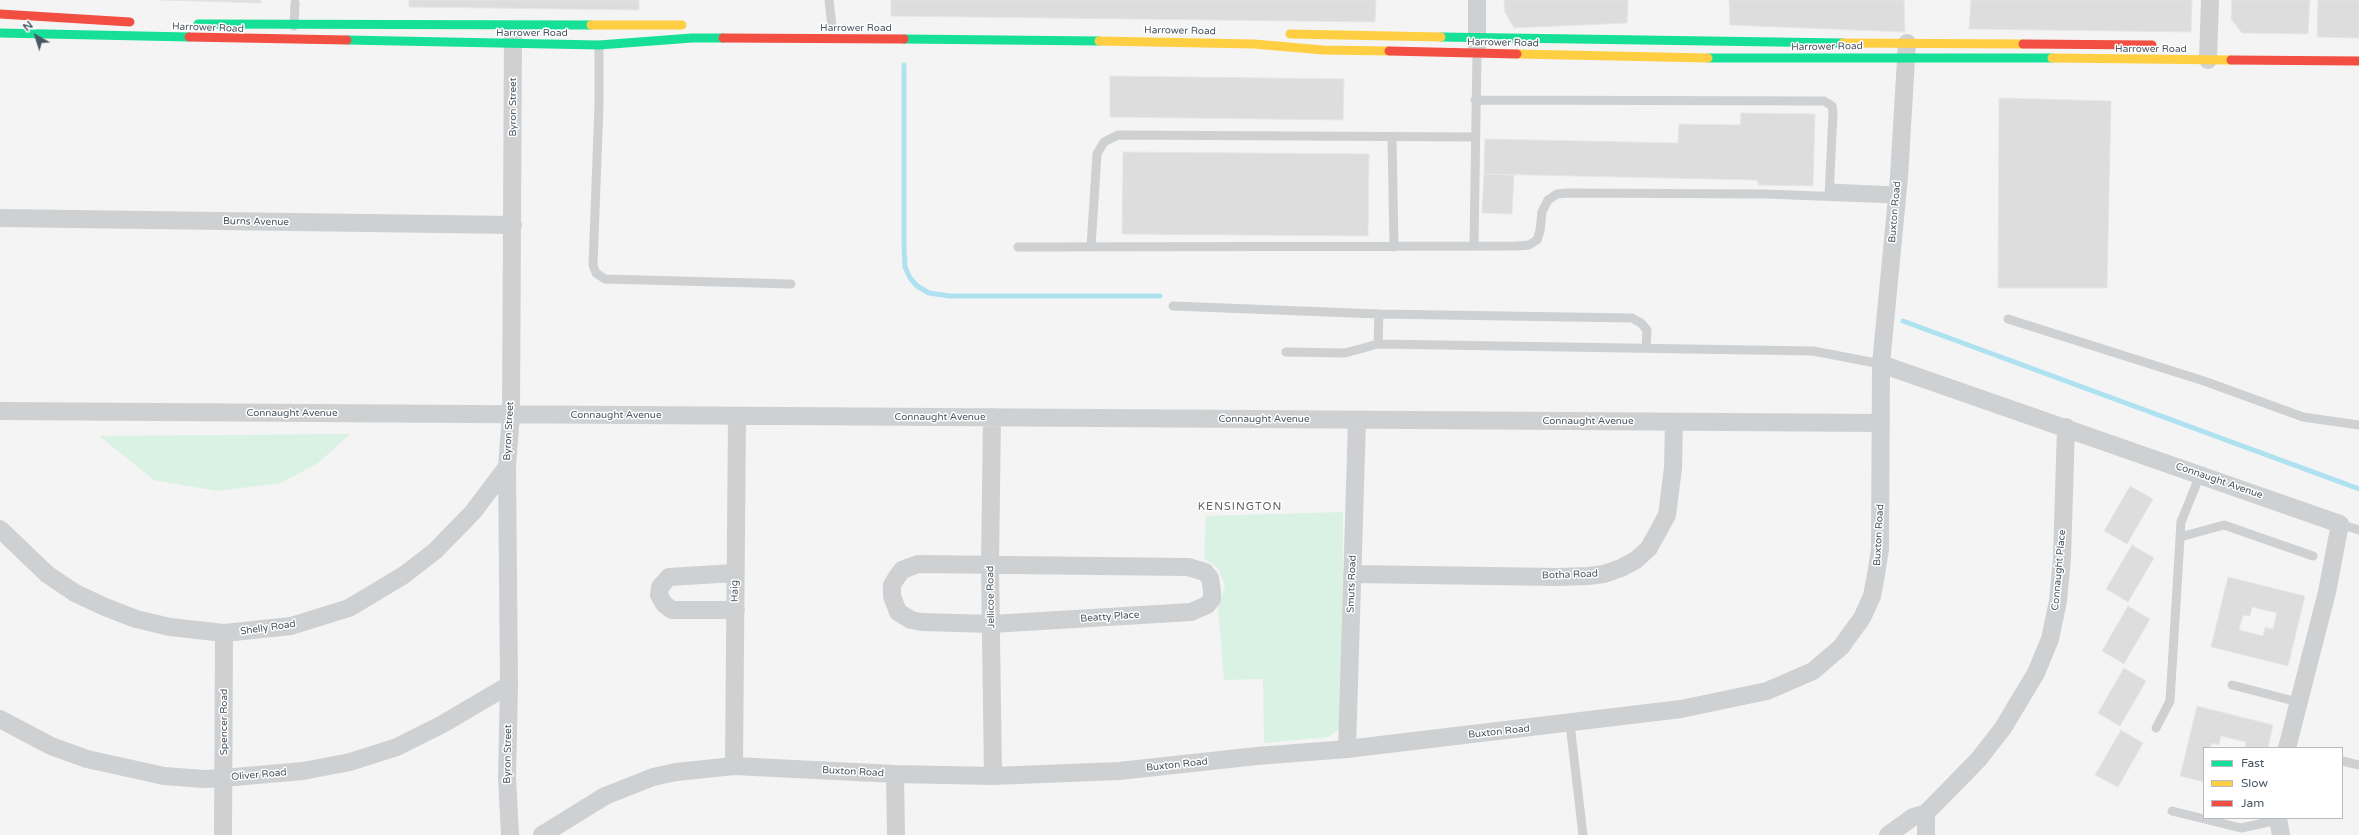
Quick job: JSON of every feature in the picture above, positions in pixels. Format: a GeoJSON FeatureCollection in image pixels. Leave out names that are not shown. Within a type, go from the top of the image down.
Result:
{"type":"FeatureCollection","features":[{"type":"Feature","properties":{"kind":"main road"},"geometry":{"type":"LineString","coordinates":[[15,4],[22,15]]}},
{"type":"Feature","properties":{"kind":"main road"},"geometry":{"type":"LineString","coordinates":[[0,14],[139,22]]}},
{"type":"Feature","properties":{"kind":"main road","name":"Harrower Road"},"geometry":{"type":"LineString","coordinates":[[185,24],[513,26],[689,25]]}},
{"type":"Feature","properties":{"kind":"main road","name":"Harrower Road"},"geometry":{"type":"LineString","coordinates":[[0,33],[294,41],[512,44],[599,44],[692,38],[986,39],[1254,44],[1323,50],[1476,45],[1741,42],[1906,49],[2209,49],[2359,61]]}},
{"type":"Feature","properties":{"kind":"main road","name":"Harrower Road"},"geometry":{"type":"LineString","coordinates":[[1278,34],[1689,58],[1906,49],[2161,45]]}},
{"type":"Feature","properties":{"kind":"street"},"geometry":{"type":"LineString","coordinates":[[1476,45],[1477,0]]}},
{"type":"Feature","properties":{"kind":"street"},"geometry":{"type":"LineString","coordinates":[[2209,49],[2210,0]]}},
{"type":"Feature","properties":{"kind":"street","name":"Byron Street"},"geometry":{"type":"LineString","coordinates":[[510,835],[507,777],[509,685],[507,467],[511,414],[513,26]]}},
{"type":"Feature","properties":{"kind":"street","name":"Buxton Road"},"geometry":{"type":"LineString","coordinates":[[542,835],[605,796],[653,777],[676,772],[734,766],[895,774],[993,776],[1119,771],[1257,756],[1348,749],[1570,724],[1681,709],[1767,691],[1813,671],[1841,647],[1862,618],[1872,596],[1880,549],[1881,364],[1897,195],[1906,49]]}},
{"type":"Feature","properties":{"kind":"street","name":"Burns Avenue"},"geometry":{"type":"LineString","coordinates":[[0,218],[513,225]]}},
{"type":"Feature","properties":{"kind":"street","name":"Connaught Avenue"},"geometry":{"type":"LineString","coordinates":[[1881,364],[2066,427],[2340,524]]}},
{"type":"Feature","properties":{"kind":"street","name":"Connaught Avenue"},"geometry":{"type":"LineString","coordinates":[[0,411],[1881,423]]}},
{"type":"Feature","properties":{"kind":"street","name":"Haig"},"geometry":{"type":"LineString","coordinates":[[734,766],[737,416]]}},
{"type":"Feature","properties":{"kind":"street","name":"Jellicoe Road"},"geometry":{"type":"LineString","coordinates":[[992,417],[990,564],[993,776]]}},
{"type":"Feature","properties":{"kind":"street","name":"Smuts Road"},"geometry":{"type":"LineString","coordinates":[[1348,749],[1357,420]]}},
{"type":"Feature","properties":{"kind":"street","name":"Botha Road"},"geometry":{"type":"LineString","coordinates":[[1352,574],[1581,577],[1604,574],[1621,568],[1636,560],[1649,548],[1667,515],[1673,468],[1674,422]]}},
{"type":"Feature","properties":{"kind":"street","name":"Connaught Place"},"geometry":{"type":"LineString","coordinates":[[1888,835],[1913,816],[1926,813],[1978,760],[2004,728],[2036,674],[2050,638],[2058,601],[2062,558],[2066,427]]}},
{"type":"Feature","properties":{"kind":"street","name":"Shelly Road"},"geometry":{"type":"LineString","coordinates":[[0,529],[47,574],[75,593],[105,608],[170,627],[224,633],[291,626],[349,608],[375,594],[404,575],[435,551],[472,512],[507,467]]}},
{"type":"Feature","properties":{"kind":"street"},"geometry":{"type":"LineString","coordinates":[[2287,747],[2327,592],[2340,524]]}},
{"type":"Feature","properties":{"kind":"street","name":"Beatty Place"},"geometry":{"type":"LineString","coordinates":[[990,564],[1188,567],[1205,572],[1210,578],[1212,599],[1207,605],[1191,612],[992,624],[911,620],[898,612],[892,596],[892,584],[897,577],[911,566],[990,564]]}},
{"type":"Feature","properties":{"kind":"street"},"geometry":{"type":"LineString","coordinates":[[735,573],[669,578],[660,587],[659,595],[664,604],[672,610],[736,610]]}},
{"type":"Feature","properties":{"kind":"street","name":"Spencer Road"},"geometry":{"type":"LineString","coordinates":[[222,835],[224,633]]}},
{"type":"Feature","properties":{"kind":"street","name":"Oliver Road"},"geometry":{"type":"LineString","coordinates":[[0,719],[51,746],[94,760],[164,776],[204,780],[303,771],[350,762],[397,747],[441,725],[509,685]]}},
{"type":"Feature","properties":{"kind":"street"},"geometry":{"type":"LineString","coordinates":[[895,774],[896,835]]}},
{"type":"Feature","properties":{"kind":"street"},"geometry":{"type":"LineString","coordinates":[[1926,813],[1926,835]]}},
{"type":"Feature","properties":{"kind":"lane"},"geometry":{"type":"LineString","coordinates":[[829,0],[832,26]]}},
{"type":"Feature","properties":{"kind":"lane"},"geometry":{"type":"LineString","coordinates":[[294,41],[295,3]]}},
{"type":"Feature","properties":{"kind":"lane"},"geometry":{"type":"LineString","coordinates":[[599,44],[599,105],[593,265],[596,273],[604,279],[791,284]]}},
{"type":"Feature","properties":{"kind":"lane"},"geometry":{"type":"LineString","coordinates":[[1474,245],[1476,45]]}},
{"type":"Feature","properties":{"kind":"lane"},"geometry":{"type":"LineString","coordinates":[[1475,100],[1824,101],[1832,106],[1833,113],[1830,192]]}},
{"type":"Feature","properties":{"kind":"lane"},"geometry":{"type":"LineString","coordinates":[[1091,247],[1097,154],[1104,142],[1118,135],[1474,137]]}},
{"type":"Feature","properties":{"kind":"lane"},"geometry":{"type":"LineString","coordinates":[[1392,136],[1394,247]]}},
{"type":"Feature","properties":{"kind":"lane"},"geometry":{"type":"LineString","coordinates":[[1018,247],[1394,247],[1529,245],[1537,240],[1542,212],[1548,200],[1557,194],[1830,192],[1897,195]]}},
{"type":"Feature","properties":{"kind":"lane"},"geometry":{"type":"LineString","coordinates":[[1173,306],[1379,314],[1632,318],[1641,323],[1647,330],[1646,348]]}},
{"type":"Feature","properties":{"kind":"lane"},"geometry":{"type":"LineString","coordinates":[[1378,344],[1379,314]]}},
{"type":"Feature","properties":{"kind":"lane"},"geometry":{"type":"LineString","coordinates":[[2008,318],[2204,381],[2303,417],[2359,425]]}},
{"type":"Feature","properties":{"kind":"lane"},"geometry":{"type":"LineString","coordinates":[[1286,352],[1345,353],[1378,344],[1813,351],[1881,364]]}},
{"type":"Feature","properties":{"kind":"lane"},"geometry":{"type":"LineString","coordinates":[[2156,728],[2170,701],[2180,537],[2183,515],[2200,475]]}},
{"type":"Feature","properties":{"kind":"lane"},"geometry":{"type":"LineString","coordinates":[[2340,524],[2359,530]]}},
{"type":"Feature","properties":{"kind":"lane"},"geometry":{"type":"LineString","coordinates":[[2180,537],[2224,525],[2313,556]]}},
{"type":"Feature","properties":{"kind":"lane"},"geometry":{"type":"LineString","coordinates":[[2232,685],[2298,702]]}},
{"type":"Feature","properties":{"kind":"lane"},"geometry":{"type":"LineString","coordinates":[[1570,724],[1583,835]]}},
{"type":"Feature","properties":{"kind":"lane"},"geometry":{"type":"LineString","coordinates":[[2343,761],[2359,765]]}},
{"type":"Feature","properties":{"kind":"lane"},"geometry":{"type":"LineString","coordinates":[[2172,811],[2203,819]]}},
{"type":"Feature","properties":{"kind":"lane"},"geometry":{"type":"LineString","coordinates":[[2204,819],[2241,828],[2279,824]]}},
{"type":"Feature","properties":{"kind":"green space"},"geometry":{"type":"Polygon","coordinates":[[[350,434],[318,463],[281,483],[217,491],[154,480],[99,436],[350,434]]]}},
{"type":"Feature","properties":{"kind":"green space"},"geometry":{"type":"Polygon","coordinates":[[[1343,512],[1342,724],[1340,729],[1328,737],[1264,743],[1263,679],[1224,680],[1218,608],[1225,586],[1218,568],[1204,558],[1206,516],[1343,512]]]}},
{"type":"Feature","properties":{"kind":"building"},"geometry":{"type":"Polygon","coordinates":[[[161,0],[261,0],[261,3],[161,0]]]}},
{"type":"Feature","properties":{"kind":"building"},"geometry":{"type":"Polygon","coordinates":[[[409,0],[639,0],[639,10],[409,7],[409,0]]]}},
{"type":"Feature","properties":{"kind":"building"},"geometry":{"type":"Polygon","coordinates":[[[891,0],[1376,0],[1375,22],[891,16],[891,0]]]}},
{"type":"Feature","properties":{"kind":"building"},"geometry":{"type":"Polygon","coordinates":[[[1504,0],[1628,0],[1627,23],[1514,28],[1505,12],[1504,0]]]}},
{"type":"Feature","properties":{"kind":"building"},"geometry":{"type":"Polygon","coordinates":[[[1729,0],[1904,0],[1905,32],[1730,25],[1729,0]]]}},
{"type":"Feature","properties":{"kind":"building"},"geometry":{"type":"Polygon","coordinates":[[[1971,0],[2192,0],[2191,32],[1969,29],[1971,0]]]}},
{"type":"Feature","properties":{"kind":"building"},"geometry":{"type":"Polygon","coordinates":[[[2232,0],[2310,0],[2308,34],[2242,33],[2231,19],[2232,0]]]}},
{"type":"Feature","properties":{"kind":"building"},"geometry":{"type":"Polygon","coordinates":[[[2318,0],[2359,0],[2359,38],[2317,37],[2318,0]]]}},
{"type":"Feature","properties":{"kind":"building"},"geometry":{"type":"Polygon","coordinates":[[[1110,76],[1344,79],[1343,120],[1110,117],[1110,76]]]}},
{"type":"Feature","properties":{"kind":"building"},"geometry":{"type":"Polygon","coordinates":[[[1999,98],[2111,101],[2107,288],[1998,288],[1999,98]]]}},
{"type":"Feature","properties":{"kind":"building"},"geometry":{"type":"Polygon","coordinates":[[[1741,113],[1815,114],[1813,186],[1759,185],[1757,180],[1484,174],[1485,139],[1678,143],[1679,124],[1740,125],[1741,113]]]}},
{"type":"Feature","properties":{"kind":"building"},"geometry":{"type":"Polygon","coordinates":[[[1123,152],[1369,154],[1368,236],[1122,234],[1123,152]]]}},
{"type":"Feature","properties":{"kind":"building"},"geometry":{"type":"Polygon","coordinates":[[[1484,174],[1514,175],[1512,214],[1482,213],[1484,174]]]}},
{"type":"Feature","properties":{"kind":"building"},"geometry":{"type":"Polygon","coordinates":[[[2130,486],[2153,499],[2127,544],[2104,531],[2130,486]]]}},
{"type":"Feature","properties":{"kind":"building"},"geometry":{"type":"Polygon","coordinates":[[[2132,545],[2154,558],[2128,602],[2106,589],[2132,545]]]}},
{"type":"Feature","properties":{"kind":"building"},"geometry":{"type":"Polygon","coordinates":[[[2228,577],[2305,596],[2288,666],[2211,647],[2228,577]],[[2252,607],[2250,616],[2243,615],[2239,630],[2263,636],[2265,627],[2273,629],[2277,613],[2252,607]]]}},
{"type":"Feature","properties":{"kind":"building"},"geometry":{"type":"Polygon","coordinates":[[[2128,606],[2150,619],[2124,664],[2102,651],[2128,606]]]}},
{"type":"Feature","properties":{"kind":"building"},"geometry":{"type":"Polygon","coordinates":[[[2124,668],[2146,681],[2120,726],[2098,713],[2124,668]]]}},
{"type":"Feature","properties":{"kind":"building"},"geometry":{"type":"Polygon","coordinates":[[[2197,706],[2273,725],[2268,747],[2245,747],[2246,742],[2221,736],[2219,745],[2212,743],[2210,747],[2203,747],[2203,782],[2180,776],[2197,706]]]}},
{"type":"Feature","properties":{"kind":"building"},"geometry":{"type":"Polygon","coordinates":[[[2121,730],[2143,743],[2118,787],[2095,775],[2121,730]]]}},
{"type":"Feature","properties":{"kind":"waterway"},"geometry":{"type":"LineString","coordinates":[[904,65],[905,267],[910,278],[917,286],[929,293],[950,296],[1160,296]]}},
{"type":"Feature","properties":{"kind":"waterway"},"geometry":{"type":"LineString","coordinates":[[1903,321],[2359,489]]}},
{"type":"Feature","properties":{"kind":"traffic: fast"},"geometry":{"type":"LineString","coordinates":[[198,24],[591,25]]}},
{"type":"Feature","properties":{"kind":"traffic: fast"},"geometry":{"type":"LineString","coordinates":[[0,33],[189,37]]}},
{"type":"Feature","properties":{"kind":"traffic: fast"},"geometry":{"type":"LineString","coordinates":[[1441,37],[1843,43]]}},
{"type":"Feature","properties":{"kind":"traffic: fast"},"geometry":{"type":"LineString","coordinates":[[347,40],[599,45],[692,38],[723,38]]}},
{"type":"Feature","properties":{"kind":"traffic: fast"},"geometry":{"type":"LineString","coordinates":[[904,39],[1099,41]]}},
{"type":"Feature","properties":{"kind":"traffic: fast"},"geometry":{"type":"LineString","coordinates":[[1708,58],[2052,58]]}},
{"type":"Feature","properties":{"kind":"traffic: slow"},"geometry":{"type":"LineString","coordinates":[[591,25],[682,25]]}},
{"type":"Feature","properties":{"kind":"traffic: slow"},"geometry":{"type":"LineString","coordinates":[[1290,34],[1441,37]]}},
{"type":"Feature","properties":{"kind":"traffic: slow"},"geometry":{"type":"LineString","coordinates":[[1099,41],[1254,44],[1323,50],[1389,51]]}},
{"type":"Feature","properties":{"kind":"traffic: slow"},"geometry":{"type":"LineString","coordinates":[[1843,43],[2023,44]]}},
{"type":"Feature","properties":{"kind":"traffic: slow"},"geometry":{"type":"LineString","coordinates":[[1517,54],[1708,58]]}},
{"type":"Feature","properties":{"kind":"traffic: slow"},"geometry":{"type":"LineString","coordinates":[[2052,58],[2231,60]]}},
{"type":"Feature","properties":{"kind":"traffic: jam"},"geometry":{"type":"LineString","coordinates":[[0,14],[130,22]]}},
{"type":"Feature","properties":{"kind":"traffic: jam"},"geometry":{"type":"LineString","coordinates":[[189,37],[347,40]]}},
{"type":"Feature","properties":{"kind":"traffic: jam"},"geometry":{"type":"LineString","coordinates":[[723,38],[904,39]]}},
{"type":"Feature","properties":{"kind":"traffic: jam"},"geometry":{"type":"LineString","coordinates":[[2023,44],[2152,45]]}},
{"type":"Feature","properties":{"kind":"traffic: jam"},"geometry":{"type":"LineString","coordinates":[[1389,51],[1517,54]]}},
{"type":"Feature","properties":{"kind":"traffic: jam"},"geometry":{"type":"LineString","coordinates":[[2231,60],[2359,61]]}},
{"type":"Feature","properties":{"kind":"district","name":"KENSINGTON"},"geometry":{"type":"Point","coordinates":[1240,507]}}]}
